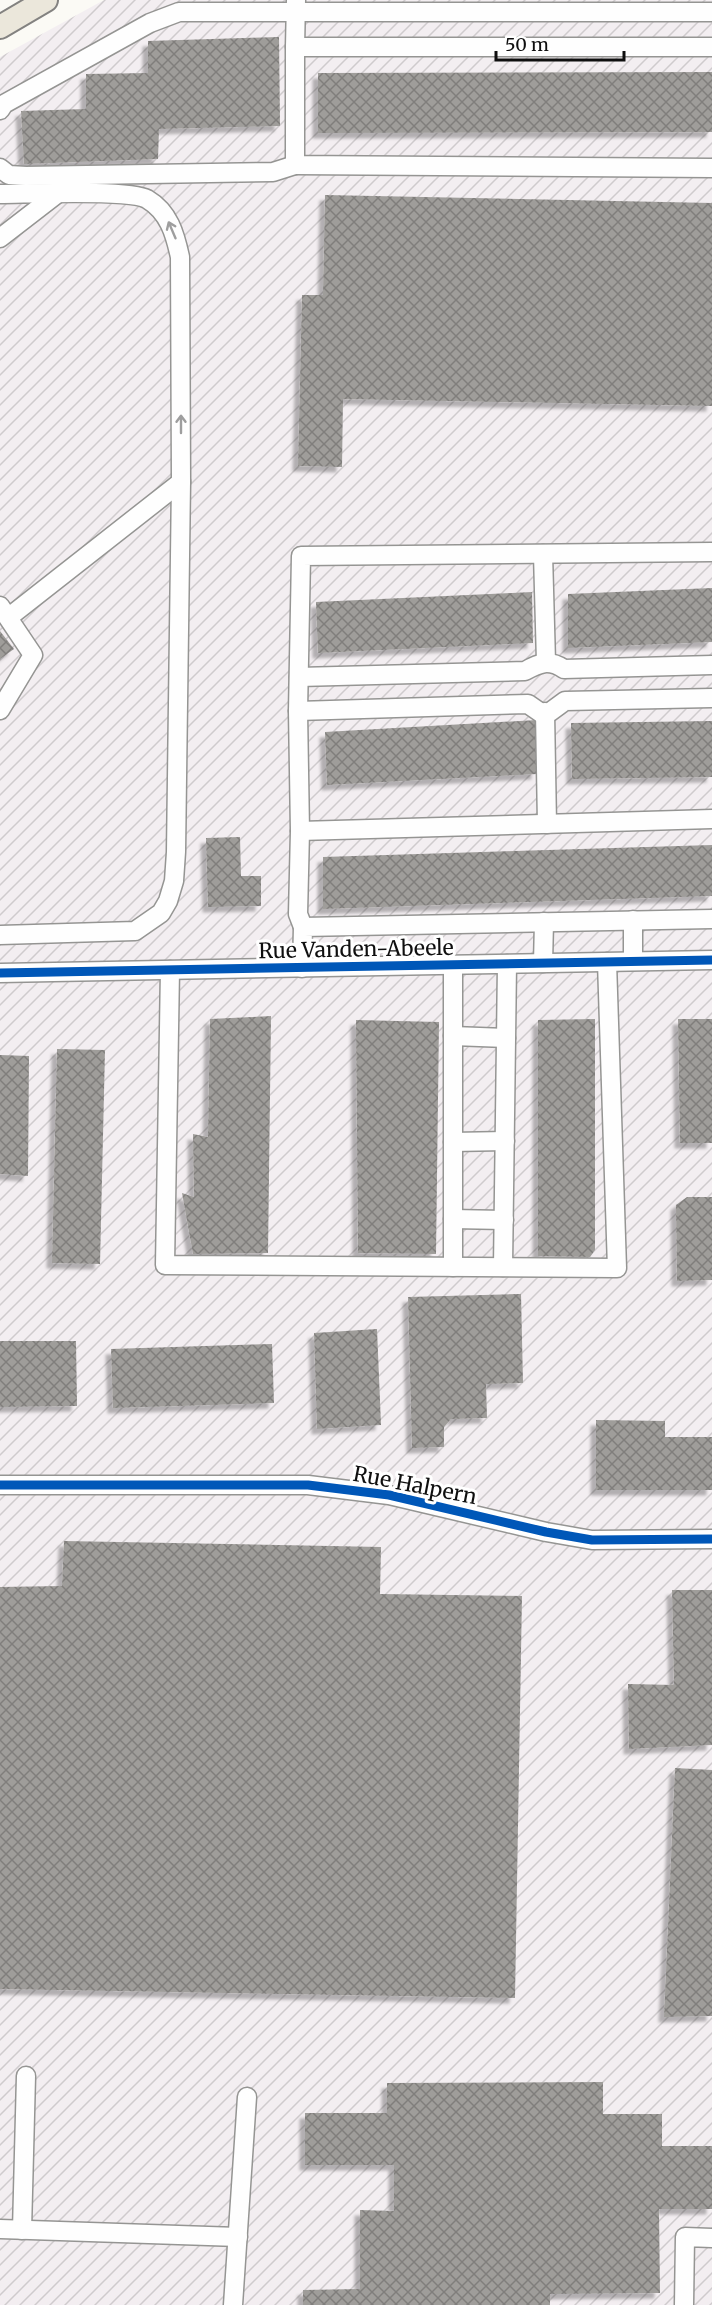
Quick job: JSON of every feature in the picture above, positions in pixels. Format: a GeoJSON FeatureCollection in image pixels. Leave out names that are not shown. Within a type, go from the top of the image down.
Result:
{"type":"FeatureCollection","features":[{"type":"Feature","properties":{"kind":"main road"},"geometry":{"type":"LineString","coordinates":[[0,27],[46,0]]}},
{"type":"Feature","properties":{"kind":"street"},"geometry":{"type":"LineString","coordinates":[[295,165],[296,5]]}},
{"type":"Feature","properties":{"kind":"street"},"geometry":{"type":"LineString","coordinates":[[0,110],[4,104],[150,23],[172,14],[296,5],[712,12]]}},
{"type":"Feature","properties":{"kind":"street"},"geometry":{"type":"LineString","coordinates":[[295,47],[712,47]]}},
{"type":"Feature","properties":{"kind":"street"},"geometry":{"type":"LineString","coordinates":[[0,168],[9,175],[38,176],[273,172],[295,165],[712,168]]}},
{"type":"Feature","properties":{"kind":"street"},"geometry":{"type":"LineString","coordinates":[[0,194],[109,194],[146,198],[162,211],[174,230],[180,257],[181,482],[176,852],[174,881],[168,901],[161,913],[135,931],[0,935]]}},
{"type":"Feature","properties":{"kind":"street"},"geometry":{"type":"LineString","coordinates":[[0,238],[57,194]]}},
{"type":"Feature","properties":{"kind":"street"},"geometry":{"type":"LineString","coordinates":[[0,710],[33,655],[4,612],[181,482]]}},
{"type":"Feature","properties":{"kind":"street"},"geometry":{"type":"LineString","coordinates":[[302,968],[303,927],[298,914],[301,556],[712,552]]}},
{"type":"Feature","properties":{"kind":"street"},"geometry":{"type":"LineString","coordinates":[[543,554],[546,662]]}},
{"type":"Feature","properties":{"kind":"street"},"geometry":{"type":"LineString","coordinates":[[299,677],[525,671],[546,662],[555,663],[564,669],[712,665]]}},
{"type":"Feature","properties":{"kind":"street"},"geometry":{"type":"LineString","coordinates":[[298,711],[528,704],[535,711],[545,712],[565,701],[712,698]]}},
{"type":"Feature","properties":{"kind":"street"},"geometry":{"type":"LineString","coordinates":[[545,712],[547,824]]}},
{"type":"Feature","properties":{"kind":"street"},"geometry":{"type":"LineString","coordinates":[[300,831],[712,819]]}},
{"type":"Feature","properties":{"kind":"street"},"geometry":{"type":"LineString","coordinates":[[303,927],[712,919]]}},
{"type":"Feature","properties":{"kind":"street"},"geometry":{"type":"LineString","coordinates":[[633,920],[633,961]]}},
{"type":"Feature","properties":{"kind":"street"},"geometry":{"type":"LineString","coordinates":[[543,963],[544,922]]}},
{"type":"Feature","properties":{"kind":"street","name":"Rue Vanden-Abeele"},"geometry":{"type":"LineString","coordinates":[[0,974],[712,960]]}},
{"type":"Feature","properties":{"kind":"street"},"geometry":{"type":"LineString","coordinates":[[170,970],[165,1265],[617,1268],[607,962]]}},
{"type":"Feature","properties":{"kind":"street"},"geometry":{"type":"LineString","coordinates":[[504,1267],[507,964]]}},
{"type":"Feature","properties":{"kind":"street"},"geometry":{"type":"LineString","coordinates":[[453,965],[453,1267]]}},
{"type":"Feature","properties":{"kind":"street"},"geometry":{"type":"LineString","coordinates":[[453,1036],[506,1038]]}},
{"type":"Feature","properties":{"kind":"street"},"geometry":{"type":"LineString","coordinates":[[453,1142],[505,1141]]}},
{"type":"Feature","properties":{"kind":"street"},"geometry":{"type":"LineString","coordinates":[[453,1219],[504,1220]]}},
{"type":"Feature","properties":{"kind":"street","name":"Rue Halpern"},"geometry":{"type":"LineString","coordinates":[[0,1485],[308,1485],[389,1495],[546,1532],[592,1540],[712,1539]]}},
{"type":"Feature","properties":{"kind":"street"},"geometry":{"type":"LineString","coordinates":[[22,2230],[26,2076]]}},
{"type":"Feature","properties":{"kind":"street"},"geometry":{"type":"LineString","coordinates":[[233,2305],[247,2097]]}},
{"type":"Feature","properties":{"kind":"street"},"geometry":{"type":"LineString","coordinates":[[0,2229],[238,2237]]}},
{"type":"Feature","properties":{"kind":"street"},"geometry":{"type":"LineString","coordinates":[[684,2305],[686,2237],[712,2238]]}},
{"type":"Feature","properties":{"kind":"shaded area"},"geometry":{"type":"Polygon","coordinates":[[[104,0],[712,0],[712,2305],[0,2305],[0,57],[104,0]]]}},
{"type":"Feature","properties":{"kind":"building"},"geometry":{"type":"Polygon","coordinates":[[[279,37],[280,126],[159,129],[158,159],[24,164],[21,111],[86,109],[86,74],[148,73],[148,41],[279,37]]]}},
{"type":"Feature","properties":{"kind":"building"},"geometry":{"type":"Polygon","coordinates":[[[712,72],[712,132],[318,133],[318,73],[712,72]]]}},
{"type":"Feature","properties":{"kind":"building"},"geometry":{"type":"Polygon","coordinates":[[[325,195],[712,203],[712,406],[343,399],[342,467],[298,466],[302,295],[323,295],[325,195]]]}},
{"type":"Feature","properties":{"kind":"building"},"geometry":{"type":"Polygon","coordinates":[[[712,588],[712,642],[568,648],[568,594],[712,588]]]}},
{"type":"Feature","properties":{"kind":"building"},"geometry":{"type":"Polygon","coordinates":[[[532,592],[533,643],[318,653],[316,602],[532,592]]]}},
{"type":"Feature","properties":{"kind":"building"},"geometry":{"type":"Polygon","coordinates":[[[0,631],[14,649],[0,659],[0,631]]]}},
{"type":"Feature","properties":{"kind":"building"},"geometry":{"type":"Polygon","coordinates":[[[537,720],[537,774],[327,785],[325,732],[537,720]]]}},
{"type":"Feature","properties":{"kind":"building"},"geometry":{"type":"Polygon","coordinates":[[[712,721],[712,777],[572,779],[571,723],[712,721]]]}},
{"type":"Feature","properties":{"kind":"building"},"geometry":{"type":"Polygon","coordinates":[[[240,837],[241,876],[261,876],[261,906],[208,907],[206,838],[240,837]]]}},
{"type":"Feature","properties":{"kind":"building"},"geometry":{"type":"Polygon","coordinates":[[[712,845],[712,896],[323,909],[323,857],[712,845]]]}},
{"type":"Feature","properties":{"kind":"building"},"geometry":{"type":"Polygon","coordinates":[[[271,1016],[268,1253],[193,1254],[182,1193],[194,1197],[193,1134],[208,1137],[210,1019],[271,1016]]]}},
{"type":"Feature","properties":{"kind":"building"},"geometry":{"type":"Polygon","coordinates":[[[595,1019],[595,1250],[590,1257],[538,1256],[538,1020],[595,1019]]]}},
{"type":"Feature","properties":{"kind":"building"},"geometry":{"type":"Polygon","coordinates":[[[678,1019],[712,1019],[712,1143],[680,1143],[678,1019]]]}},
{"type":"Feature","properties":{"kind":"building"},"geometry":{"type":"Polygon","coordinates":[[[356,1020],[439,1022],[436,1254],[358,1253],[356,1020]]]}},
{"type":"Feature","properties":{"kind":"building"},"geometry":{"type":"Polygon","coordinates":[[[57,1049],[105,1050],[100,1264],[52,1263],[57,1049]]]}},
{"type":"Feature","properties":{"kind":"building"},"geometry":{"type":"Polygon","coordinates":[[[0,1055],[29,1056],[28,1176],[0,1174],[0,1055]]]}},
{"type":"Feature","properties":{"kind":"building"},"geometry":{"type":"Polygon","coordinates":[[[687,1197],[712,1197],[712,1280],[677,1281],[676,1205],[687,1197]]]}},
{"type":"Feature","properties":{"kind":"building"},"geometry":{"type":"Polygon","coordinates":[[[521,1294],[523,1383],[486,1384],[487,1418],[451,1419],[444,1427],[444,1447],[412,1448],[408,1297],[521,1294]]]}},
{"type":"Feature","properties":{"kind":"building"},"geometry":{"type":"Polygon","coordinates":[[[377,1329],[381,1425],[317,1429],[314,1333],[377,1329]]]}},
{"type":"Feature","properties":{"kind":"building"},"geometry":{"type":"Polygon","coordinates":[[[0,1341],[76,1341],[77,1406],[0,1407],[0,1341]]]}},
{"type":"Feature","properties":{"kind":"building"},"geometry":{"type":"Polygon","coordinates":[[[272,1344],[274,1403],[113,1408],[111,1349],[272,1344]]]}},
{"type":"Feature","properties":{"kind":"building"},"geometry":{"type":"Polygon","coordinates":[[[596,1420],[665,1421],[665,1437],[712,1437],[712,1490],[596,1490],[596,1420]]]}},
{"type":"Feature","properties":{"kind":"building"},"geometry":{"type":"Polygon","coordinates":[[[64,1541],[381,1547],[380,1594],[522,1596],[515,1998],[0,1989],[0,1587],[62,1586],[64,1541]]]}},
{"type":"Feature","properties":{"kind":"building"},"geometry":{"type":"Polygon","coordinates":[[[672,1590],[712,1590],[712,1745],[629,1749],[628,1684],[674,1685],[672,1590]]]}},
{"type":"Feature","properties":{"kind":"building"},"geometry":{"type":"Polygon","coordinates":[[[675,1768],[712,1770],[712,2016],[664,2017],[675,1768]]]}},
{"type":"Feature","properties":{"kind":"building"},"geometry":{"type":"Polygon","coordinates":[[[603,2082],[603,2114],[662,2114],[662,2146],[712,2146],[712,2209],[659,2209],[660,2293],[550,2294],[550,2305],[303,2305],[303,2290],[360,2289],[360,2210],[394,2211],[394,2165],[305,2165],[305,2113],[387,2113],[387,2083],[603,2082]]]}},
{"type":"Feature","properties":{"kind":"cycle path"},"geometry":{"type":"LineString","coordinates":[[0,973],[712,960]]}},
{"type":"Feature","properties":{"kind":"cycle path"},"geometry":{"type":"LineString","coordinates":[[0,1485],[308,1485],[389,1495],[546,1532],[592,1540],[712,1539]]}}]}
